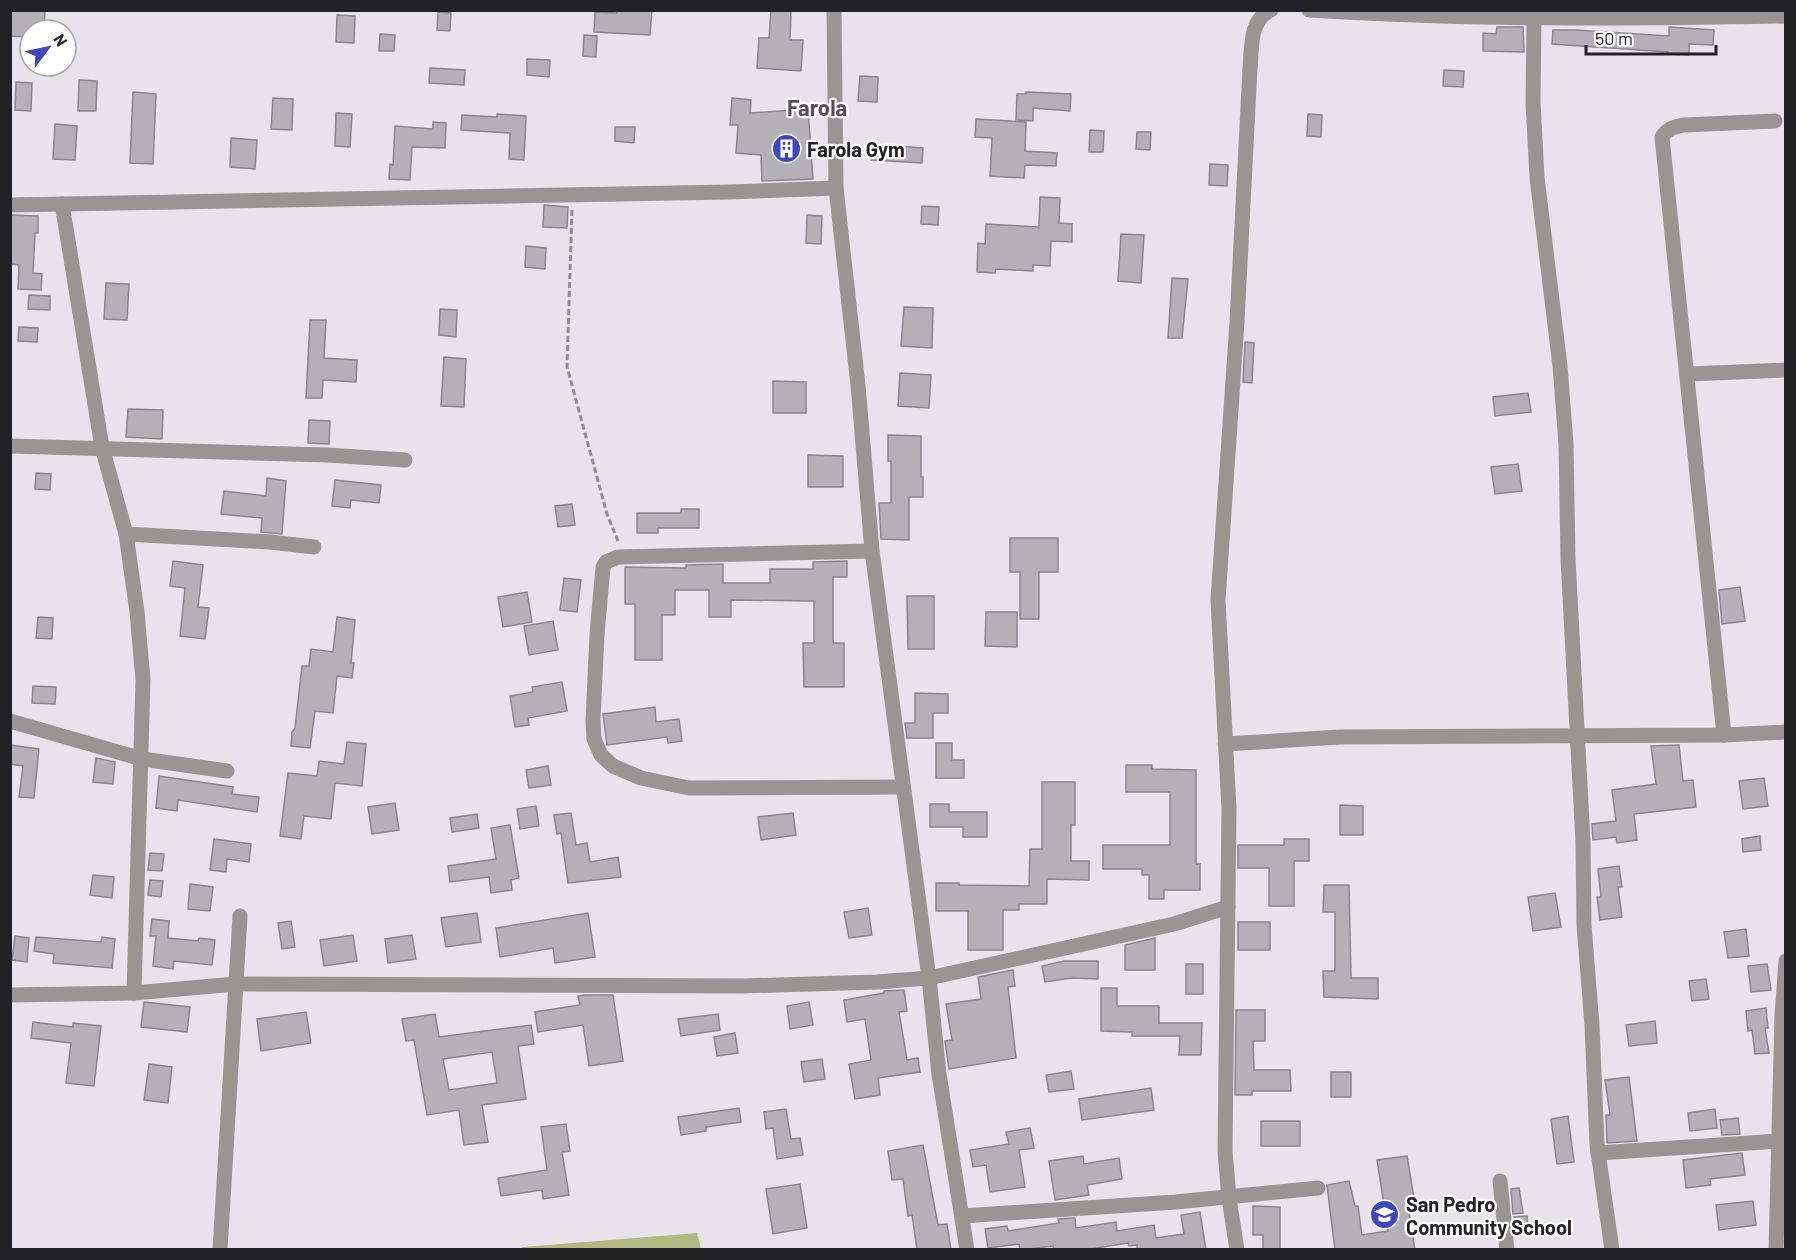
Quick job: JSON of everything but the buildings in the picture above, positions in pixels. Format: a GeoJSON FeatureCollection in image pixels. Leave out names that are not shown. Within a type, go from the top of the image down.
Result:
{"type":"FeatureCollection","features":[{"type":"Feature","properties":{"kind":"street"},"geometry":{"type":"LineString","coordinates":[[834,10],[836,188],[858,385],[872,551],[929,978],[939,1074],[967,1250]]}},
{"type":"Feature","properties":{"kind":"street"},"geometry":{"type":"LineString","coordinates":[[1237,1250],[1225,1150],[1229,809],[1218,600],[1237,322],[1250,68],[1255,27],[1263,14],[1270,10]]}},
{"type":"Feature","properties":{"kind":"street"},"geometry":{"type":"LineString","coordinates":[[1309,10],[1401,16],[1534,18],[1785,16]]}},
{"type":"Feature","properties":{"kind":"street"},"geometry":{"type":"LineString","coordinates":[[1534,18],[1533,102],[1537,177],[1560,366],[1566,444],[1568,559],[1583,842],[1584,926],[1592,1025],[1598,1153],[1612,1250]]}},
{"type":"Feature","properties":{"kind":"street"},"geometry":{"type":"LineString","coordinates":[[1724,735],[1662,137],[1673,127],[1684,125],[1775,121]]}},
{"type":"Feature","properties":{"kind":"street"},"geometry":{"type":"LineString","coordinates":[[10,205],[836,188]]}},
{"type":"Feature","properties":{"kind":"street"},"geometry":{"type":"LineString","coordinates":[[62,204],[102,447],[126,534],[137,612],[143,680],[134,993]]}},
{"type":"Feature","properties":{"kind":"street"},"geometry":{"type":"LineString","coordinates":[[1688,374],[1785,370]]}},
{"type":"Feature","properties":{"kind":"street"},"geometry":{"type":"LineString","coordinates":[[10,446],[102,447],[405,460]]}},
{"type":"Feature","properties":{"kind":"street"},"geometry":{"type":"LineString","coordinates":[[126,534],[270,542],[314,547]]}},
{"type":"Feature","properties":{"kind":"street"},"geometry":{"type":"LineString","coordinates":[[872,551],[624,557],[606,562],[603,567],[597,634],[592,722],[594,739],[601,755],[613,766],[641,778],[689,788],[903,787]]}},
{"type":"Feature","properties":{"kind":"street"},"geometry":{"type":"LineString","coordinates":[[10,721],[142,759],[226,771]]}},
{"type":"Feature","properties":{"kind":"street"},"geometry":{"type":"LineString","coordinates":[[1226,744],[1340,737],[1724,735],[1785,732]]}},
{"type":"Feature","properties":{"kind":"street"},"geometry":{"type":"LineString","coordinates":[[10,995],[134,993],[237,984],[742,986],[819,985],[929,978],[1174,924],[1228,907]]}},
{"type":"Feature","properties":{"kind":"street"},"geometry":{"type":"LineString","coordinates":[[220,1250],[240,916]]}},
{"type":"Feature","properties":{"kind":"street"},"geometry":{"type":"LineString","coordinates":[[1776,1250],[1779,1142],[1782,1125],[1782,1016],[1785,961]]}},
{"type":"Feature","properties":{"kind":"street"},"geometry":{"type":"LineString","coordinates":[[1598,1153],[1779,1142]]}},
{"type":"Feature","properties":{"kind":"street"},"geometry":{"type":"LineString","coordinates":[[1500,1181],[1507,1250]]}},
{"type":"Feature","properties":{"kind":"street"},"geometry":{"type":"LineString","coordinates":[[962,1216],[1229,1198],[1318,1188]]}},
{"type":"Feature","properties":{"kind":"path"},"geometry":{"type":"LineString","coordinates":[[572,195],[567,367],[607,514],[624,557]]}},
{"type":"Feature","properties":{"kind":"green space"},"geometry":{"type":"Polygon","coordinates":[[[697,1233],[701,1249],[520,1249],[523,1247],[697,1233]]]}},
{"type":"Feature","properties":{"kind":"place","name":"Farola Gym"},"geometry":{"type":"Point","coordinates":[786,149]}},
{"type":"Feature","properties":{"kind":"place","name":"San Pedro Community School"},"geometry":{"type":"Point","coordinates":[1385,1215]}},
{"type":"Feature","properties":{"kind":"district","name":"Farola"},"geometry":{"type":"Point","coordinates":[817,107]}}]}
